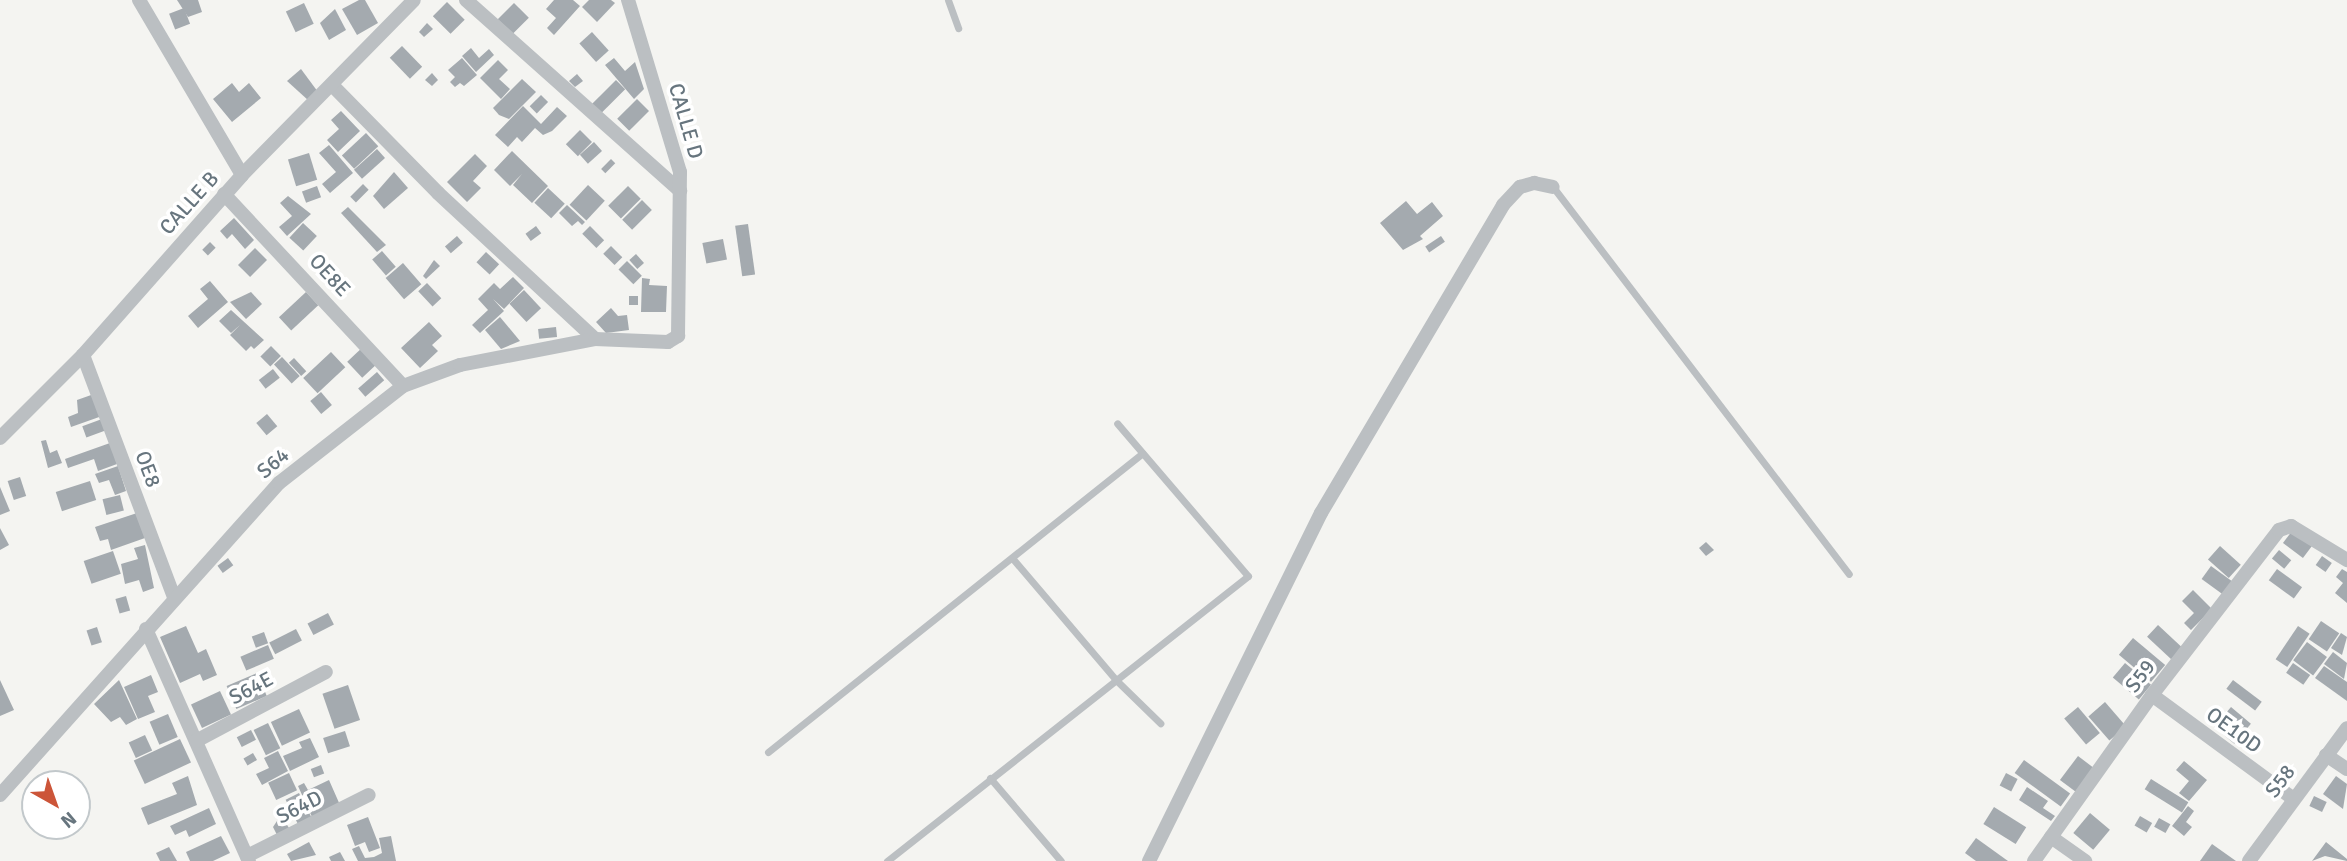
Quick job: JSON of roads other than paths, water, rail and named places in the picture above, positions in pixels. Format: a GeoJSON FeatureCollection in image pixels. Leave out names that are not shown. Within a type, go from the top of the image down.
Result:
{"type":"FeatureCollection","features":[{"type":"Feature","properties":{"kind":"street"},"geometry":{"type":"LineString","coordinates":[[139,0],[242,175]]}},
{"type":"Feature","properties":{"kind":"street","name":"CALLE B"},"geometry":{"type":"LineString","coordinates":[[0,438],[83,355],[224,194],[414,0]]}},
{"type":"Feature","properties":{"kind":"street"},"geometry":{"type":"LineString","coordinates":[[466,0],[680,191]]}},
{"type":"Feature","properties":{"kind":"street","name":"CALLE D"},"geometry":{"type":"LineString","coordinates":[[628,0],[680,172],[678,331],[674,340]]}},
{"type":"Feature","properties":{"kind":"street"},"geometry":{"type":"LineString","coordinates":[[332,86],[438,193],[595,339]]}},
{"type":"Feature","properties":{"kind":"street"},"geometry":{"type":"LineString","coordinates":[[1149,861],[1321,513],[1503,205],[1520,187],[1534,183],[1553,187]]}},
{"type":"Feature","properties":{"kind":"street","name":"OE8E"},"geometry":{"type":"LineString","coordinates":[[224,194],[403,386]]}},
{"type":"Feature","properties":{"kind":"street","name":"S64"},"geometry":{"type":"LineString","coordinates":[[0,795],[279,482],[403,386],[460,365],[595,339],[674,340]]}},
{"type":"Feature","properties":{"kind":"street","name":"OE8"},"geometry":{"type":"LineString","coordinates":[[83,355],[174,597]]}},
{"type":"Feature","properties":{"kind":"street","name":"S59"},"geometry":{"type":"LineString","coordinates":[[2034,861],[2152,695],[2279,530],[2291,526],[2347,560]]}},
{"type":"Feature","properties":{"kind":"street"},"geometry":{"type":"LineString","coordinates":[[146,629],[248,859]]}},
{"type":"Feature","properties":{"kind":"street","name":"S64E"},"geometry":{"type":"LineString","coordinates":[[196,741],[326,672]]}},
{"type":"Feature","properties":{"kind":"street","name":"OE10D"},"geometry":{"type":"LineString","coordinates":[[2152,695],[2292,798]]}},
{"type":"Feature","properties":{"kind":"street","name":"S58"},"geometry":{"type":"LineString","coordinates":[[2249,861],[2292,798],[2347,728]]}},
{"type":"Feature","properties":{"kind":"street"},"geometry":{"type":"LineString","coordinates":[[2326,755],[2347,769]]}},
{"type":"Feature","properties":{"kind":"street","name":"S64D"},"geometry":{"type":"LineString","coordinates":[[248,859],[369,795]]}},
{"type":"Feature","properties":{"kind":"street"},"geometry":{"type":"LineString","coordinates":[[2051,837],[2085,861]]}},
{"type":"Feature","properties":{"kind":"lane"},"geometry":{"type":"LineString","coordinates":[[948,0],[958,28]]}},
{"type":"Feature","properties":{"kind":"lane"},"geometry":{"type":"LineString","coordinates":[[1553,187],[1849,574]]}},
{"type":"Feature","properties":{"kind":"lane"},"geometry":{"type":"LineString","coordinates":[[887,861],[1248,576],[1117,423]]}},
{"type":"Feature","properties":{"kind":"lane"},"geometry":{"type":"LineString","coordinates":[[768,752],[1013,559],[1142,453]]}},
{"type":"Feature","properties":{"kind":"lane"},"geometry":{"type":"LineString","coordinates":[[1013,559],[1116,680],[1160,723]]}},
{"type":"Feature","properties":{"kind":"lane"},"geometry":{"type":"LineString","coordinates":[[990,778],[1061,861]]}}]}
